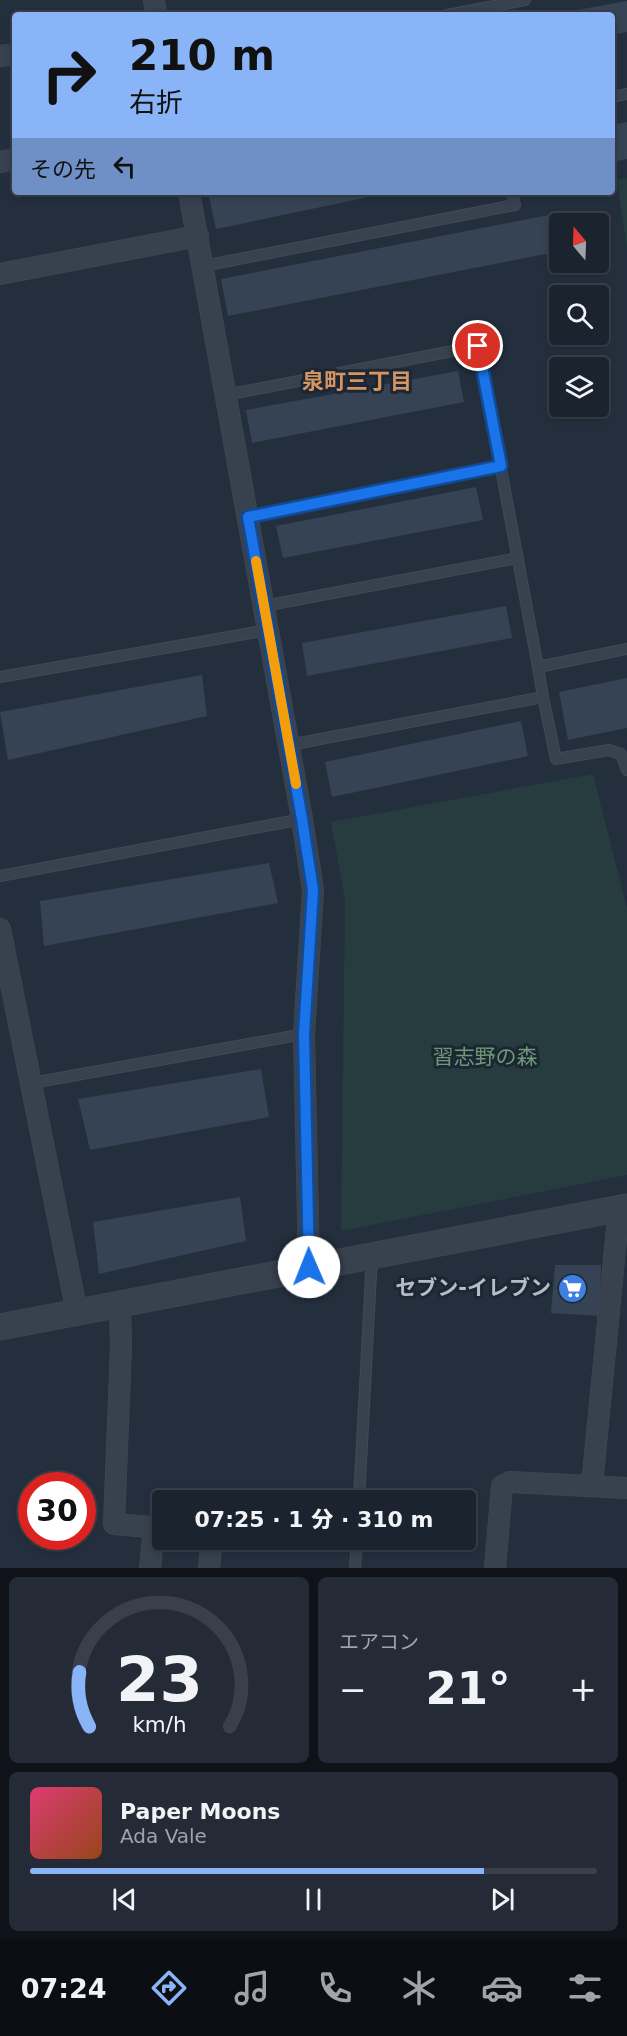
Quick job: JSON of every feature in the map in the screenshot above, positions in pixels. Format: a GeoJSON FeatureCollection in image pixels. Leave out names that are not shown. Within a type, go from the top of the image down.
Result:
{"type":"FeatureCollection","features":[{"type":"Feature","properties":{"kind":"street"},"geometry":{"type":"LineString","coordinates":[[190,195],[313,890],[304,1034],[309,1267]]}},
{"type":"Feature","properties":{"kind":"street"},"geometry":{"type":"LineString","coordinates":[[0,274],[198,236]]}},
{"type":"Feature","properties":{"kind":"street"},"geometry":{"type":"LineString","coordinates":[[0,929],[77,1313]]}},
{"type":"Feature","properties":{"kind":"street"},"geometry":{"type":"LineString","coordinates":[[0,1327],[623,1207],[592,1485]]}},
{"type":"Feature","properties":{"kind":"street"},"geometry":{"type":"LineString","coordinates":[[120,1305],[114,1524],[152,1527]]}},
{"type":"Feature","properties":{"kind":"street"},"geometry":{"type":"LineString","coordinates":[[495,1568],[502,1486],[510,1482],[627,1488]]}},
{"type":"Feature","properties":{"kind":"street"},"geometry":{"type":"LineString","coordinates":[[150,1568],[154,1550]]}},
{"type":"Feature","properties":{"kind":"street"},"geometry":{"type":"LineString","coordinates":[[209,1568],[211,1550]]}},
{"type":"Feature","properties":{"kind":"lane"},"geometry":{"type":"LineString","coordinates":[[463,12],[525,0]]}},
{"type":"Feature","properties":{"kind":"lane"},"geometry":{"type":"LineString","coordinates":[[203,266],[515,205],[513,195]]}},
{"type":"Feature","properties":{"kind":"lane"},"geometry":{"type":"LineString","coordinates":[[226,395],[478,346],[556,759],[609,750],[621,754],[627,770]]}},
{"type":"Feature","properties":{"kind":"lane"},"geometry":{"type":"LineString","coordinates":[[248,517],[501,466]]}},
{"type":"Feature","properties":{"kind":"lane"},"geometry":{"type":"LineString","coordinates":[[264,606],[518,558]]}},
{"type":"Feature","properties":{"kind":"lane"},"geometry":{"type":"LineString","coordinates":[[0,677],[268,630]]}},
{"type":"Feature","properties":{"kind":"lane"},"geometry":{"type":"LineString","coordinates":[[538,667],[627,649]]}},
{"type":"Feature","properties":{"kind":"lane"},"geometry":{"type":"LineString","coordinates":[[289,745],[543,697]]}},
{"type":"Feature","properties":{"kind":"lane"},"geometry":{"type":"LineString","coordinates":[[0,876],[302,819]]}},
{"type":"Feature","properties":{"kind":"lane"},"geometry":{"type":"LineString","coordinates":[[32,1083],[304,1034]]}},
{"type":"Feature","properties":{"kind":"lane"},"geometry":{"type":"LineString","coordinates":[[360,1490],[372,1256]]}},
{"type":"Feature","properties":{"kind":"lane"},"geometry":{"type":"LineString","coordinates":[[355,1568],[356,1550]]}},
{"type":"Feature","properties":{"kind":"green space"},"geometry":{"type":"Polygon","coordinates":[[[627,178],[627,249],[617,180],[627,178]]]}},
{"type":"Feature","properties":{"kind":"green space","name":"習志野の森"},"geometry":{"type":"Polygon","coordinates":[[[593,774],[627,908],[627,1175],[341,1231],[345,900],[331,822],[593,774]]]}},
{"type":"Feature","properties":{"kind":"building"},"geometry":{"type":"Polygon","coordinates":[[[627,1],[627,32],[615,34],[615,12],[571,11],[627,1]]]}},
{"type":"Feature","properties":{"kind":"building"},"geometry":{"type":"Polygon","coordinates":[[[627,122],[627,159],[615,161],[615,124],[627,122]]]}},
{"type":"Feature","properties":{"kind":"building"},"geometry":{"type":"Polygon","coordinates":[[[209,195],[378,195],[216,229],[209,195]]]}},
{"type":"Feature","properties":{"kind":"building"},"geometry":{"type":"Polygon","coordinates":[[[549,215],[549,253],[228,316],[221,279],[549,215]]]}},
{"type":"Feature","properties":{"kind":"building"},"geometry":{"type":"Polygon","coordinates":[[[458,371],[464,402],[252,443],[246,410],[458,371]]]}},
{"type":"Feature","properties":{"kind":"building"},"geometry":{"type":"Polygon","coordinates":[[[476,487],[483,520],[283,558],[276,526],[476,487]]]}},
{"type":"Feature","properties":{"kind":"building"},"geometry":{"type":"Polygon","coordinates":[[[506,606],[512,638],[307,676],[302,643],[506,606]]]}},
{"type":"Feature","properties":{"kind":"building"},"geometry":{"type":"Polygon","coordinates":[[[202,675],[207,716],[8,760],[0,712],[202,675]]]}},
{"type":"Feature","properties":{"kind":"building"},"geometry":{"type":"Polygon","coordinates":[[[627,678],[627,728],[568,740],[559,692],[627,678]]]}},
{"type":"Feature","properties":{"kind":"building"},"geometry":{"type":"Polygon","coordinates":[[[521,721],[528,756],[332,797],[325,762],[521,721]]]}},
{"type":"Feature","properties":{"kind":"building"},"geometry":{"type":"Polygon","coordinates":[[[269,863],[278,903],[44,946],[40,901],[269,863]]]}},
{"type":"Feature","properties":{"kind":"building"},"geometry":{"type":"Polygon","coordinates":[[[261,1069],[269,1117],[90,1150],[78,1099],[261,1069]]]}},
{"type":"Feature","properties":{"kind":"building"},"geometry":{"type":"Polygon","coordinates":[[[240,1197],[246,1241],[99,1274],[93,1222],[240,1197]]]}},
{"type":"Feature","properties":{"kind":"building"},"geometry":{"type":"Polygon","coordinates":[[[555,1265],[601,1265],[599,1316],[551,1313],[555,1265]]]}},
{"type":"Feature","properties":{"kind":"slow traffic"},"geometry":{"type":"LineString","coordinates":[[256,561],[296,784]]}},
{"type":"Feature","properties":{"kind":"place","name":"セブン-イレブン"},"geometry":{"type":"Point","coordinates":[572,1288]}},
{"type":"Feature","properties":{"kind":"district","name":"泉町三丁目"},"geometry":{"type":"Point","coordinates":[357,381]}},
{"type":"Feature","properties":{"kind":"route"},"geometry":{"type":"LineString","coordinates":[[309,1267],[304,1034],[313,890],[248,517],[501,466],[478,346]]}}]}
